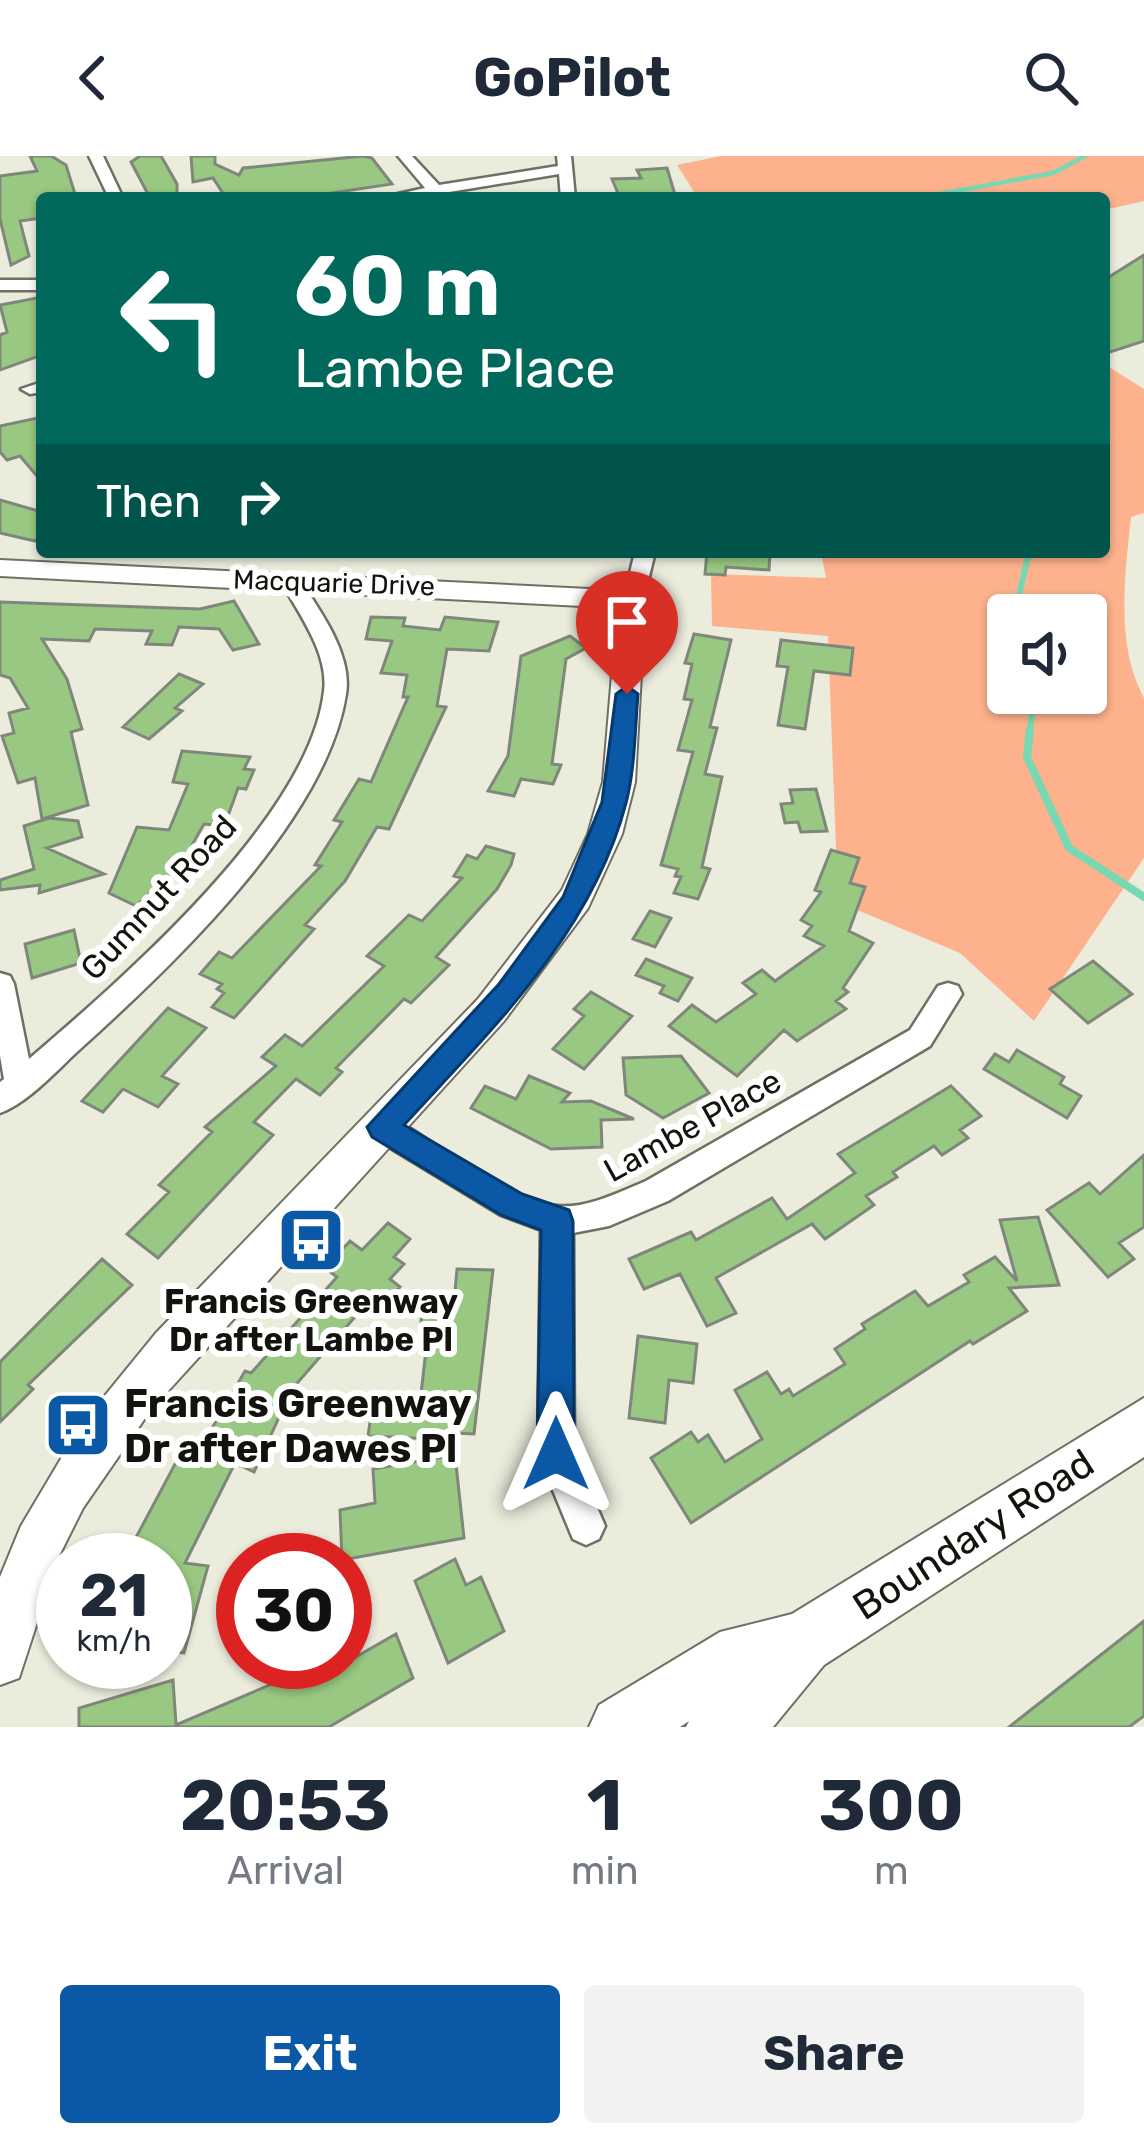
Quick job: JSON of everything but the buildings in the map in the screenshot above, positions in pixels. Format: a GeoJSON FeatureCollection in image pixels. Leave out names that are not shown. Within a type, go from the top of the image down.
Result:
{"type":"FeatureCollection","features":[{"type":"Feature","properties":{"kind":"main road","name":"Macquarie Drive"},"geometry":{"type":"LineString","coordinates":[[0,568],[621,602]]}},
{"type":"Feature","properties":{"kind":"main road"},"geometry":{"type":"LineString","coordinates":[[2,1640],[67,1487],[117,1410],[508,992],[575,901],[605,834],[620,772],[621,602]]}},
{"type":"Feature","properties":{"kind":"main road","name":"Boundary Road"},"geometry":{"type":"LineString","coordinates":[[718,1727],[763,1697],[802,1643],[1144,1425]]}},
{"type":"Feature","properties":{"kind":"main road","name":"Boundary Road"},"geometry":{"type":"LineString","coordinates":[[621,1727],[742,1654],[802,1643]]}},
{"type":"Feature","properties":{"kind":"street"},"geometry":{"type":"LineString","coordinates":[[97,156],[113,192]]}},
{"type":"Feature","properties":{"kind":"street"},"geometry":{"type":"LineString","coordinates":[[405,156],[435,190]]}},
{"type":"Feature","properties":{"kind":"street"},"geometry":{"type":"LineString","coordinates":[[423,192],[565,162],[568,192]]}},
{"type":"Feature","properties":{"kind":"street"},"geometry":{"type":"LineString","coordinates":[[0,286],[36,285]]}},
{"type":"Feature","properties":{"kind":"street"},"geometry":{"type":"LineString","coordinates":[[621,602],[643,558]]}},
{"type":"Feature","properties":{"kind":"street","name":"Gumnut Road"},"geometry":{"type":"LineString","coordinates":[[10,1092],[230,880],[260,845],[319,750],[332,722],[337,685],[332,664],[291,581]]}},
{"type":"Feature","properties":{"kind":"street"},"geometry":{"type":"LineString","coordinates":[[0,984],[10,1092]]}},
{"type":"Feature","properties":{"kind":"street","name":"Lambe Place"},"geometry":{"type":"LineString","coordinates":[[557,1221],[609,1212],[730,1149],[920,1038],[948,994]]}},
{"type":"Feature","properties":{"kind":"street"},"geometry":{"type":"LineString","coordinates":[[382,1127],[512,1205],[557,1221],[556,1454],[586,1526]]}},
{"type":"Feature","properties":{"kind":"shaded area"},"geometry":{"type":"Polygon","coordinates":[[[721,156],[1144,156],[1144,201],[1110,209],[1110,192],[694,192],[677,165],[721,156]]]}},
{"type":"Feature","properties":{"kind":"shaded area"},"geometry":{"type":"Polygon","coordinates":[[[1110,368],[1144,389],[1144,513],[1131,517],[1124,609],[1129,655],[1144,698],[1144,858],[1034,1021],[960,953],[838,902],[828,636],[712,626],[711,574],[826,578],[822,558],[1110,558],[1110,368]]]}},
{"type":"Feature","properties":{"kind":"waterway"},"geometry":{"type":"LineString","coordinates":[[950,192],[1053,173],[1085,156]]}},
{"type":"Feature","properties":{"kind":"waterway"},"geometry":{"type":"LineString","coordinates":[[1019,594],[1028,558]]}},
{"type":"Feature","properties":{"kind":"waterway"},"geometry":{"type":"LineString","coordinates":[[1030,732],[1032,714]]}},
{"type":"Feature","properties":{"kind":"waterway"},"geometry":{"type":"LineString","coordinates":[[1030,729],[1027,757],[1069,848],[1144,897]]}},
{"type":"Feature","properties":{"kind":"place","name":"Francis Greenway Dr after Lambe Pl"},"geometry":{"type":"Point","coordinates":[311,1240]}},
{"type":"Feature","properties":{"kind":"place","name":"Francis Greenway Dr after Dawes Pl"},"geometry":{"type":"Point","coordinates":[78,1425]}},
{"type":"Feature","properties":{"kind":"route"},"geometry":{"type":"LineString","coordinates":[[556,1454],[557,1221],[512,1205],[382,1127],[508,992],[575,901],[614,802],[627,694]]}}]}
